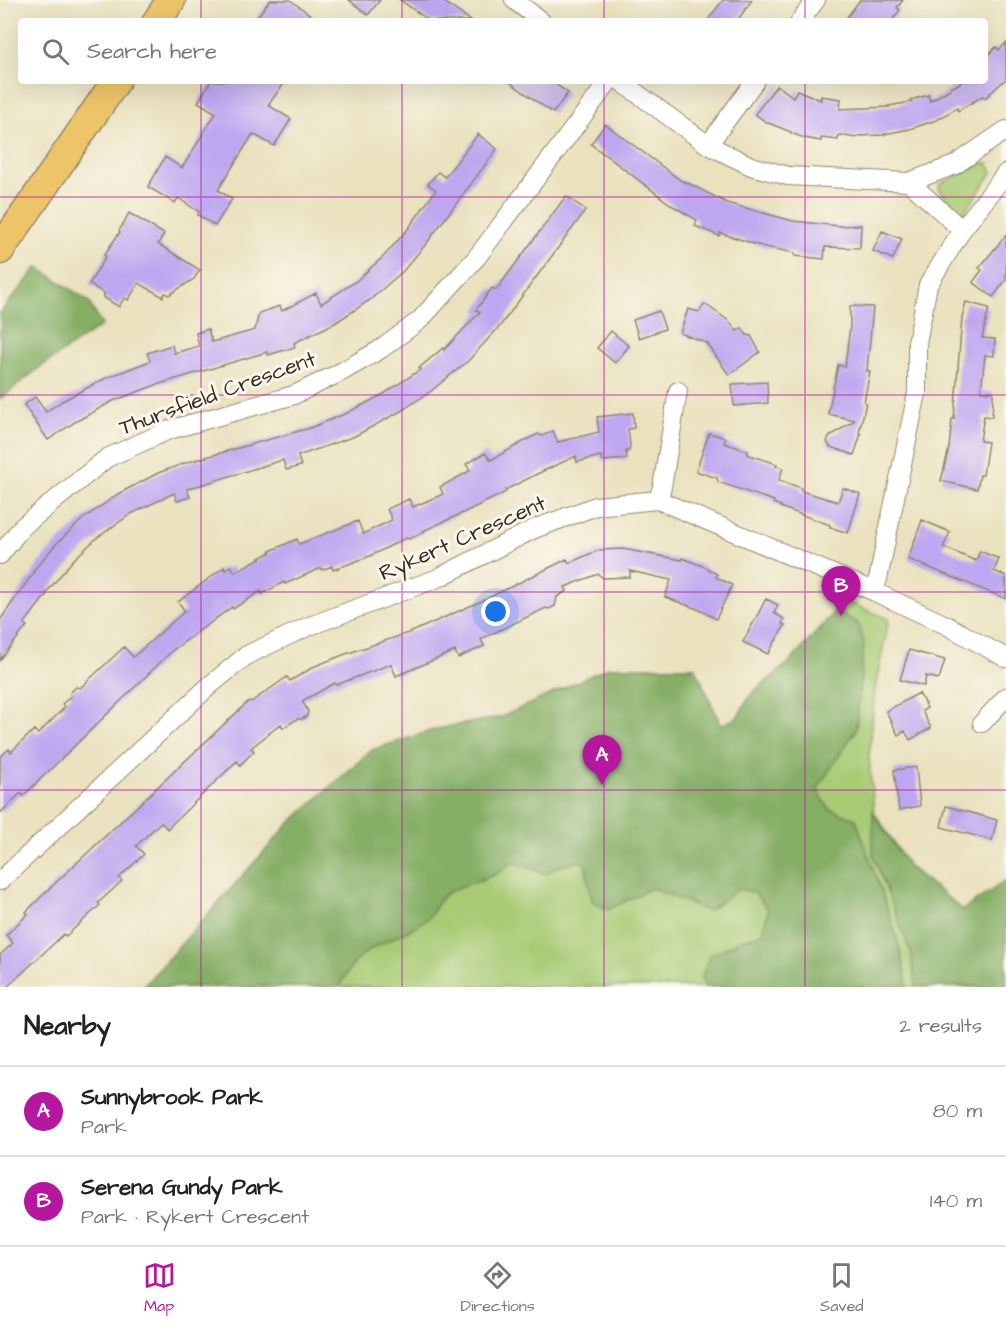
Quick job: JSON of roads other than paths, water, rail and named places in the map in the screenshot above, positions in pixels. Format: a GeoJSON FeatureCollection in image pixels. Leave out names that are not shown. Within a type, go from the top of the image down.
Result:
{"type":"FeatureCollection","features":[{"type":"Feature","properties":{"kind":"main road"},"geometry":{"type":"LineString","coordinates":[[159,18],[171,0]]}},
{"type":"Feature","properties":{"kind":"main road"},"geometry":{"type":"LineString","coordinates":[[0,250],[114,84]]}},
{"type":"Feature","properties":{"kind":"street"},"geometry":{"type":"LineString","coordinates":[[514,0],[537,18]]}},
{"type":"Feature","properties":{"kind":"street"},"geometry":{"type":"LineString","coordinates":[[802,18],[816,0]]}},
{"type":"Feature","properties":{"kind":"street","name":"Thursfield Crescent"},"geometry":{"type":"LineString","coordinates":[[0,555],[22,527],[107,458],[170,430],[294,395],[362,360],[420,320],[477,257],[607,84]]}},
{"type":"Feature","properties":{"kind":"street"},"geometry":{"type":"LineString","coordinates":[[624,84],[708,145],[751,166],[788,176],[909,182],[955,165],[1006,130]]}},
{"type":"Feature","properties":{"kind":"street"},"geometry":{"type":"LineString","coordinates":[[708,145],[753,84]]}},
{"type":"Feature","properties":{"kind":"street"},"geometry":{"type":"LineString","coordinates":[[873,591],[878,579],[917,393],[917,343],[928,285],[962,230],[1006,173]]}},
{"type":"Feature","properties":{"kind":"street"},"geometry":{"type":"LineString","coordinates":[[909,182],[962,230]]}},
{"type":"Feature","properties":{"kind":"street"},"geometry":{"type":"LineString","coordinates":[[658,500],[678,392]]}},
{"type":"Feature","properties":{"kind":"street","name":"Rykert Crescent"},"geometry":{"type":"LineString","coordinates":[[0,881],[209,686],[247,655],[307,627],[438,578],[534,529],[596,506],[658,500],[873,591],[946,625],[1006,658]]}},
{"type":"Feature","properties":{"kind":"street"},"geometry":{"type":"LineString","coordinates":[[982,723],[1006,698]]}},
{"type":"Feature","properties":{"kind":"place","name":"Serena Gundy Park"},"geometry":{"type":"Point","coordinates":[841,616]}},
{"type":"Feature","properties":{"kind":"place","name":"Sunnybrook Park"},"geometry":{"type":"Point","coordinates":[602,785]}}]}
